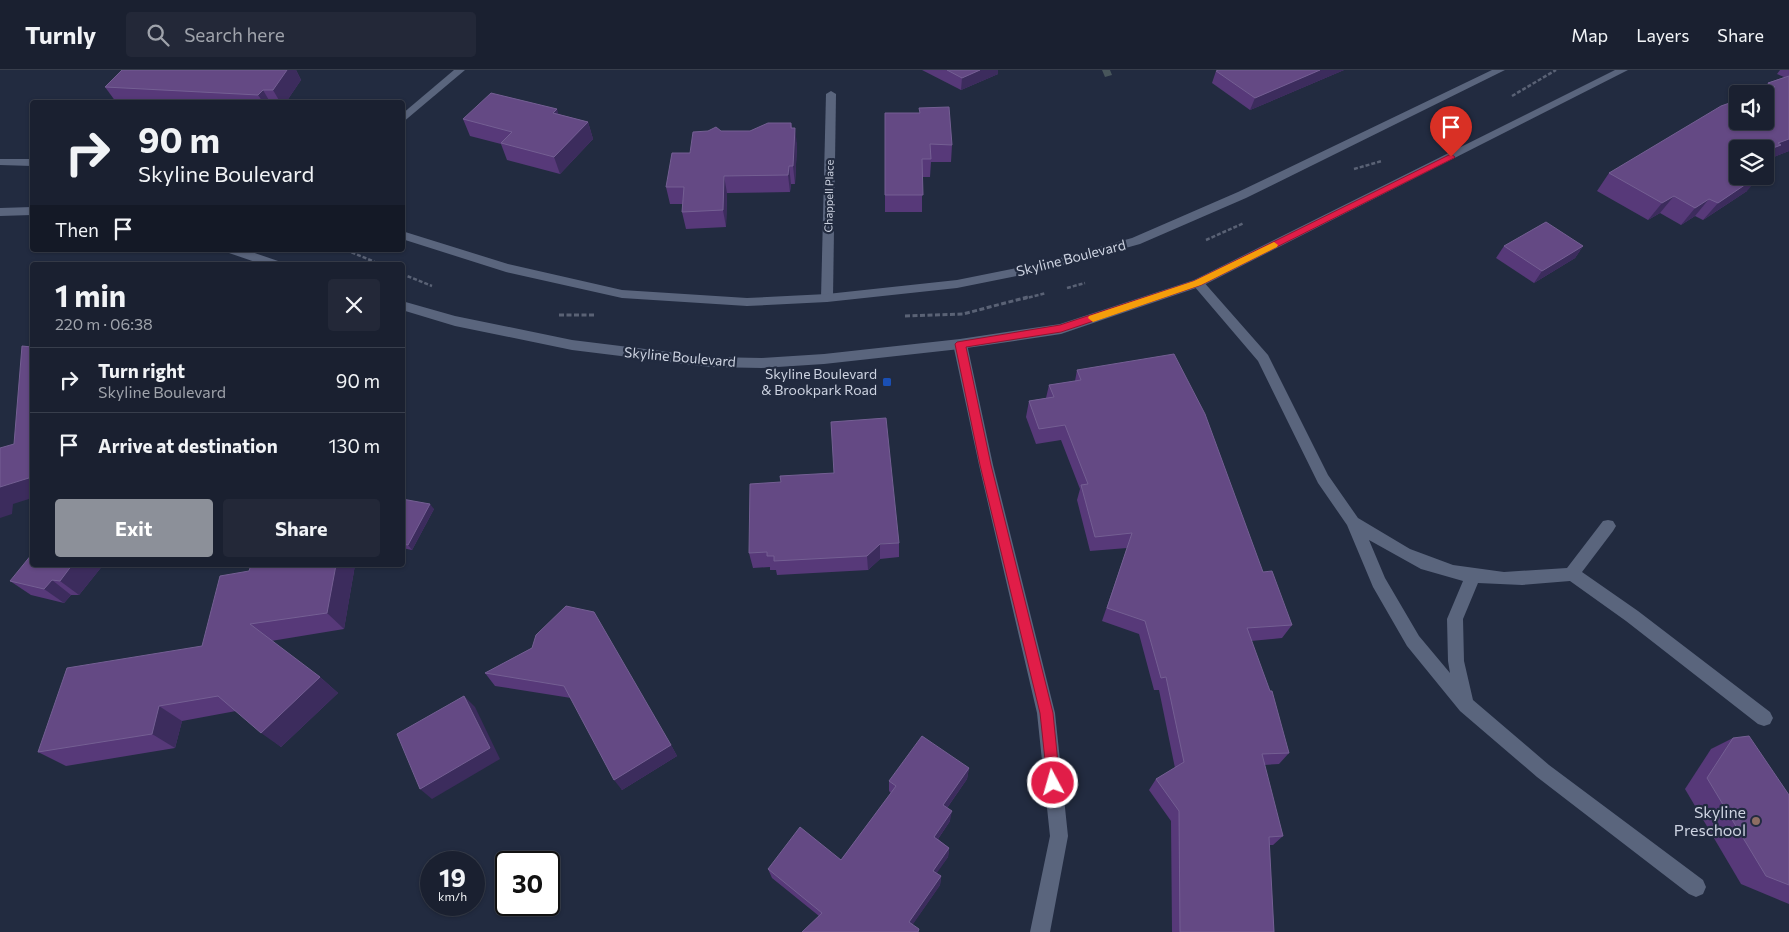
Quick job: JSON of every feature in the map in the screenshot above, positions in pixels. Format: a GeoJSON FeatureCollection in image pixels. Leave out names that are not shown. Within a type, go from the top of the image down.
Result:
{"type":"FeatureCollection","features":[{"type":"Feature","properties":{"kind":"main road"},"geometry":{"type":"LineString","coordinates":[[405,117],[460,70]]}},
{"type":"Feature","properties":{"kind":"main road","name":"Skyline Boulevard"},"geometry":{"type":"LineString","coordinates":[[405,237],[506,268],[622,294],[747,302],[827,298],[957,284],[1046,266],[1136,241],[1242,195],[1500,70]]}},
{"type":"Feature","properties":{"kind":"main road","name":"Skyline Boulevard"},"geometry":{"type":"LineString","coordinates":[[405,306],[455,321],[572,345],[710,362],[762,363],[824,359],[960,344],[1061,329],[1198,283],[1623,70]]}},
{"type":"Feature","properties":{"kind":"main road","name":"Chappell Place"},"geometry":{"type":"LineString","coordinates":[[827,298],[831,94]]}},
{"type":"Feature","properties":{"kind":"main road"},"geometry":{"type":"LineString","coordinates":[[0,162],[30,163]]}},
{"type":"Feature","properties":{"kind":"main road"},"geometry":{"type":"LineString","coordinates":[[0,212],[30,211]]}},
{"type":"Feature","properties":{"kind":"main road"},"geometry":{"type":"LineString","coordinates":[[239,252],[268,262]]}},
{"type":"Feature","properties":{"kind":"main road"},"geometry":{"type":"LineString","coordinates":[[1198,283],[1263,358],[1323,479],[1353,522],[1379,582],[1413,641],[1466,705],[1543,771],[1696,887]]}},
{"type":"Feature","properties":{"kind":"main road"},"geometry":{"type":"LineString","coordinates":[[960,344],[986,465],[1046,713],[1059,836],[1040,932]]}},
{"type":"Feature","properties":{"kind":"main road"},"geometry":{"type":"LineString","coordinates":[[1353,522],[1380,539],[1437,568],[1473,577],[1552,577],[1572,574],[1632,616],[1764,718]]}},
{"type":"Feature","properties":{"kind":"main road"},"geometry":{"type":"LineString","coordinates":[[1572,574],[1608,526]]}},
{"type":"Feature","properties":{"kind":"main road"},"geometry":{"type":"LineString","coordinates":[[1466,705],[1456,661],[1455,619],[1473,577]]}},
{"type":"Feature","properties":{"kind":"path"},"geometry":{"type":"LineString","coordinates":[[351,252],[375,262]]}},
{"type":"Feature","properties":{"kind":"building"},"geometry":{"type":"Polygon","coordinates":[[[122,70],[287,70],[273,90],[263,90],[258,95],[105,87],[122,70]]]}},
{"type":"Feature","properties":{"kind":"building"},"geometry":{"type":"Polygon","coordinates":[[[947,70],[980,70],[962,78],[947,70]]]}},
{"type":"Feature","properties":{"kind":"building"},"geometry":{"type":"Polygon","coordinates":[[[1320,70],[1255,98],[1216,71],[1320,70]]]}},
{"type":"Feature","properties":{"kind":"building"},"geometry":{"type":"Polygon","coordinates":[[[1789,76],[1789,139],[1778,143],[1781,145],[1774,148],[1774,140],[1729,140],[1729,185],[1745,185],[1718,203],[1709,199],[1695,208],[1674,196],[1662,203],[1609,173],[1721,106],[1729,103],[1729,130],[1774,130],[1775,87],[1768,83],[1789,76]]]}},
{"type":"Feature","properties":{"kind":"building"},"geometry":{"type":"Polygon","coordinates":[[[491,93],[557,109],[553,113],[588,122],[554,157],[501,143],[512,132],[463,119],[491,93]]]}},
{"type":"Feature","properties":{"kind":"building"},"geometry":{"type":"Polygon","coordinates":[[[949,107],[952,145],[930,144],[931,159],[922,159],[923,195],[885,195],[885,113],[920,113],[919,108],[949,107]]]}},
{"type":"Feature","properties":{"kind":"building"},"geometry":{"type":"Polygon","coordinates":[[[768,123],[791,123],[791,128],[795,128],[793,166],[789,166],[788,175],[724,176],[723,210],[682,212],[684,187],[666,187],[672,153],[690,153],[693,132],[708,131],[716,127],[721,131],[750,131],[768,123]]]}},
{"type":"Feature","properties":{"kind":"building"},"geometry":{"type":"Polygon","coordinates":[[[1546,222],[1583,246],[1542,271],[1504,246],[1546,222]]]}},
{"type":"Feature","properties":{"kind":"building"},"geometry":{"type":"Polygon","coordinates":[[[22,346],[30,347],[30,478],[0,487],[0,448],[14,444],[22,346]]]}},
{"type":"Feature","properties":{"kind":"building"},"geometry":{"type":"Polygon","coordinates":[[[1174,354],[1205,414],[1263,572],[1272,571],[1292,625],[1247,628],[1270,691],[1272,691],[1289,753],[1262,754],[1283,836],[1269,837],[1274,932],[1180,932],[1179,811],[1156,779],[1184,762],[1166,677],[1161,678],[1145,621],[1107,608],[1132,533],[1095,537],[1081,485],[1088,484],[1065,425],[1039,429],[1029,401],[1054,397],[1049,385],[1081,380],[1077,370],[1174,354]]]}},
{"type":"Feature","properties":{"kind":"building"},"geometry":{"type":"Polygon","coordinates":[[[886,418],[899,543],[880,544],[867,556],[774,561],[774,556],[767,556],[767,552],[749,553],[750,484],[781,482],[780,476],[834,473],[831,422],[886,418]]]}},
{"type":"Feature","properties":{"kind":"building"},"geometry":{"type":"Polygon","coordinates":[[[405,500],[430,504],[408,545],[405,544],[405,500]]]}},
{"type":"Feature","properties":{"kind":"building"},"geometry":{"type":"Polygon","coordinates":[[[30,556],[30,567],[70,567],[60,581],[52,580],[44,589],[10,581],[30,556]]]}},
{"type":"Feature","properties":{"kind":"building"},"geometry":{"type":"Polygon","coordinates":[[[250,567],[336,567],[327,613],[250,624],[320,677],[261,733],[218,696],[159,706],[152,734],[38,752],[67,668],[202,646],[220,576],[249,571],[250,567]]]}},
{"type":"Feature","properties":{"kind":"building"},"geometry":{"type":"Polygon","coordinates":[[[566,606],[594,612],[671,745],[614,780],[564,686],[485,673],[532,648],[536,635],[566,606]]]}},
{"type":"Feature","properties":{"kind":"building"},"geometry":{"type":"Polygon","coordinates":[[[464,696],[490,748],[420,789],[397,734],[464,696]]]}},
{"type":"Feature","properties":{"kind":"building"},"geometry":{"type":"Polygon","coordinates":[[[922,736],[969,768],[943,805],[952,811],[934,837],[949,848],[933,871],[941,876],[909,922],[919,929],[918,932],[802,932],[822,913],[768,869],[800,827],[841,860],[896,786],[889,781],[922,736]]]}},
{"type":"Feature","properties":{"kind":"building"},"geometry":{"type":"Polygon","coordinates":[[[1749,736],[1789,795],[1789,885],[1766,876],[1707,778],[1733,738],[1749,736]]]}},
{"type":"Feature","properties":{"kind":"waterway"},"geometry":{"type":"LineString","coordinates":[[1106,70],[1108,75]]}},
{"type":"Feature","properties":{"kind":"slow traffic"},"geometry":{"type":"LineString","coordinates":[[1093,318],[1143,303],[1198,283],[1274,245]]}},
{"type":"Feature","properties":{"kind":"place","name":"Skyline Boulevard & Brookpark Road"},"geometry":{"type":"Point","coordinates":[887,382]}},
{"type":"Feature","properties":{"kind":"place","name":"Skyline Preschool"},"geometry":{"type":"Point","coordinates":[1756,821]}},
{"type":"Feature","properties":{"kind":"route"},"geometry":{"type":"LineString","coordinates":[[1053,783],[1046,713],[986,465],[960,344],[1061,329],[1198,283],[1451,157]]}}]}
